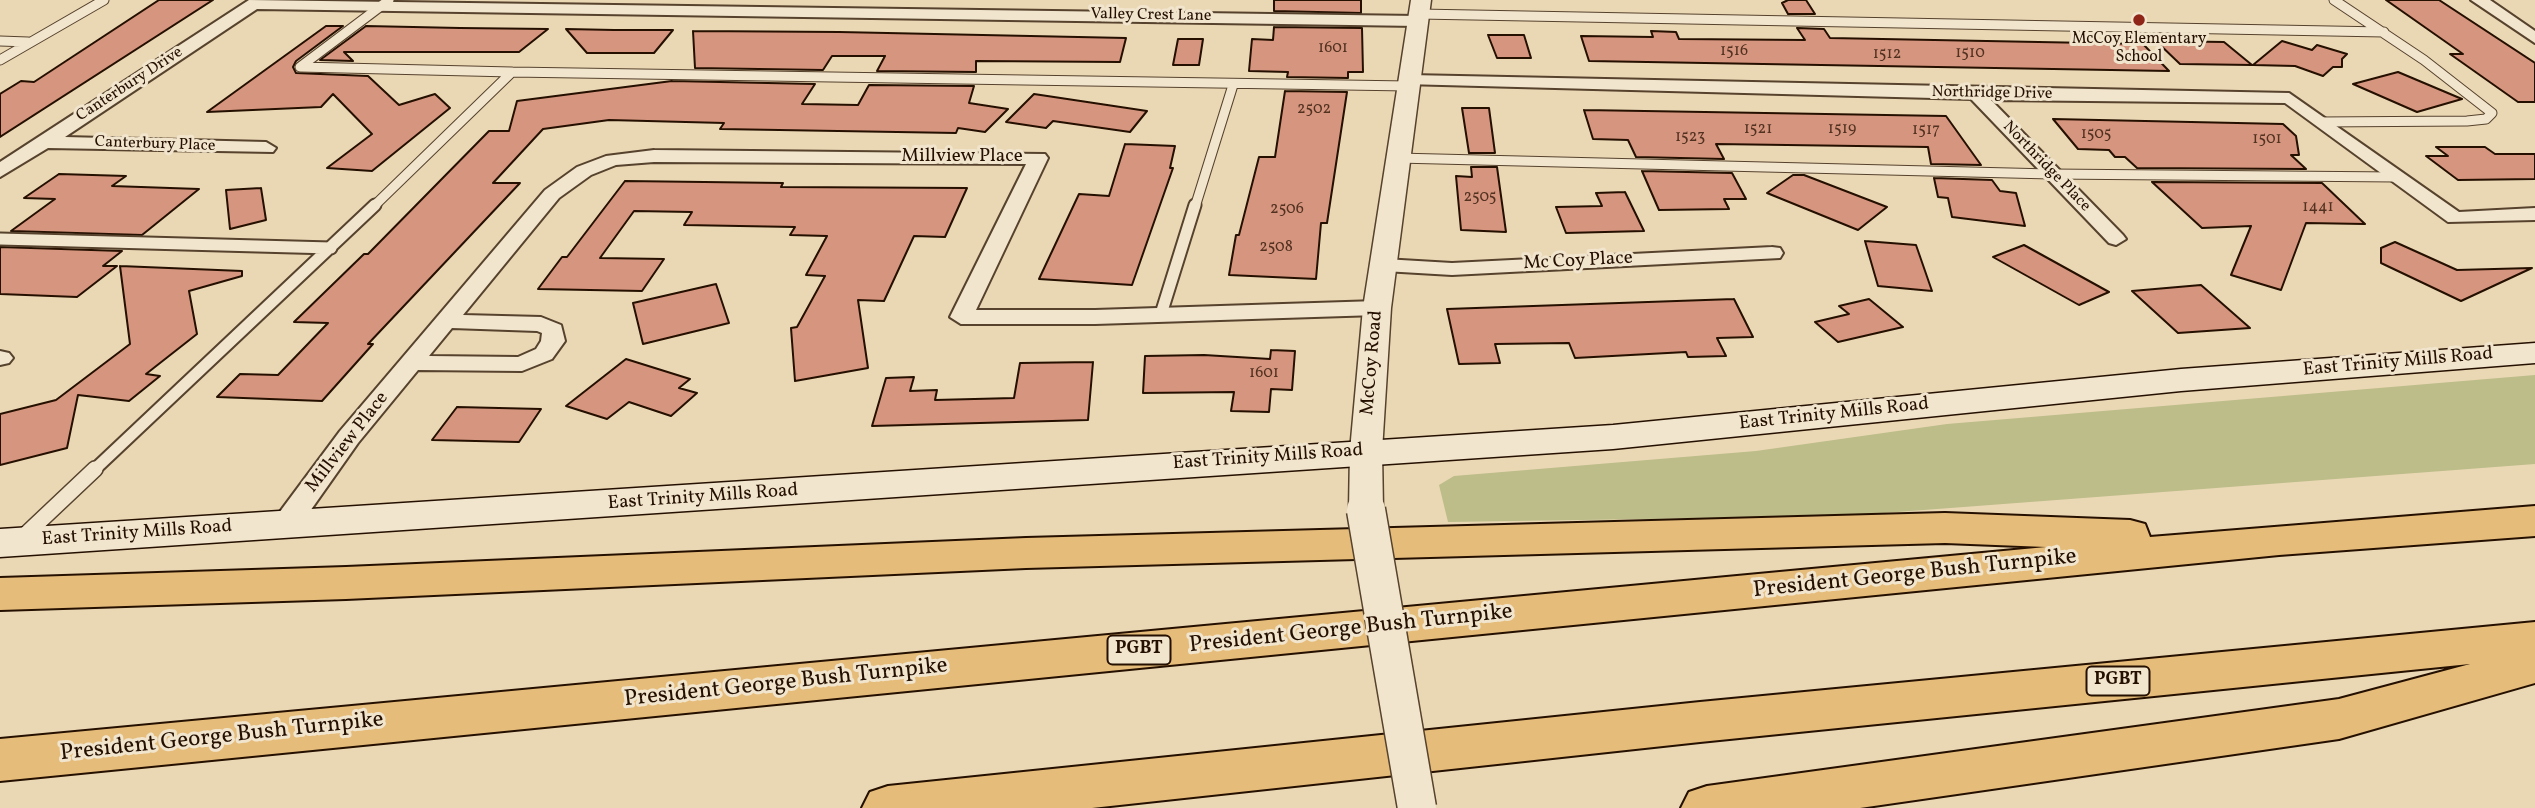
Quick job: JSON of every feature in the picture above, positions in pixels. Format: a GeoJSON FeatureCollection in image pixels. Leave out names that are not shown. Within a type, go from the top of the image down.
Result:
{"type":"FeatureCollection","features":[{"type":"Feature","properties":{"kind":"highway","name":"President George Bush Turnpike"},"geometry":{"type":"LineString","coordinates":[[0,760],[2279,540],[2535,521]]}},
{"type":"Feature","properties":{"kind":"highway"},"geometry":{"type":"LineString","coordinates":[[0,594],[346,583],[1026,553],[1945,528],[2279,540]]}},
{"type":"Feature","properties":{"kind":"highway","name":"PGBT"},"geometry":{"type":"LineString","coordinates":[[888,808],[1700,722],[2535,640]]}},
{"type":"Feature","properties":{"kind":"highway"},"geometry":{"type":"LineString","coordinates":[[1707,808],[2339,719],[2535,665]]}},
{"type":"Feature","properties":{"kind":"main road","name":"East Trinity Mills Road"},"geometry":{"type":"LineString","coordinates":[[9,542],[1366,451],[1613,437],[2180,380],[2535,353]]}},
{"type":"Feature","properties":{"kind":"street"},"geometry":{"type":"LineString","coordinates":[[2479,0],[2535,38]]}},
{"type":"Feature","properties":{"kind":"street","name":"Valley Crest Lane"},"geometry":{"type":"LineString","coordinates":[[257,2],[1420,12]]}},
{"type":"Feature","properties":{"kind":"street","name":"Canterbury Drive"},"geometry":{"type":"LineString","coordinates":[[0,171],[257,2]]}},
{"type":"Feature","properties":{"kind":"street","name":"McCoy Road"},"geometry":{"type":"LineString","coordinates":[[1417,808],[1366,510],[1366,451],[1377,308],[1420,12]]}},
{"type":"Feature","properties":{"kind":"street","name":"Northridge Drive"},"geometry":{"type":"LineString","coordinates":[[1409,83],[2288,98],[2455,218],[2535,214]]}},
{"type":"Feature","properties":{"kind":"street","name":"Northridge Place"},"geometry":{"type":"LineString","coordinates":[[1976,94],[2116,239]]}},
{"type":"Feature","properties":{"kind":"street","name":"Canterbury Place"},"geometry":{"type":"LineString","coordinates":[[44,142],[266,148]]}},
{"type":"Feature","properties":{"kind":"street","name":"Millview Place"},"geometry":{"type":"LineString","coordinates":[[286,524],[349,437],[552,194],[584,172],[613,160],[654,156],[1038,158],[961,317],[1377,308]]}},
{"type":"Feature","properties":{"kind":"street","name":"Mc Coy Place"},"geometry":{"type":"LineString","coordinates":[[1384,265],[1452,268],[1772,253]]}},
{"type":"Feature","properties":{"kind":"street"},"geometry":{"type":"LineString","coordinates":[[411,363],[522,364],[544,354],[554,341],[552,330],[541,324],[446,321]]}},
{"type":"Feature","properties":{"kind":"lane"},"geometry":{"type":"LineString","coordinates":[[0,60],[104,0]]}},
{"type":"Feature","properties":{"kind":"lane"},"geometry":{"type":"LineString","coordinates":[[2320,122],[2467,121],[2486,119],[2492,113],[2487,106],[2384,32],[2334,0]]}},
{"type":"Feature","properties":{"kind":"lane"},"geometry":{"type":"LineString","coordinates":[[385,3],[300,67],[1233,85],[1409,83]]}},
{"type":"Feature","properties":{"kind":"lane"},"geometry":{"type":"LineString","coordinates":[[1420,12],[2384,32]]}},
{"type":"Feature","properties":{"kind":"lane"},"geometry":{"type":"LineString","coordinates":[[0,41],[30,42]]}},
{"type":"Feature","properties":{"kind":"lane"},"geometry":{"type":"LineString","coordinates":[[9,542],[331,248],[512,72]]}},
{"type":"Feature","properties":{"kind":"lane"},"geometry":{"type":"LineString","coordinates":[[1161,314],[1233,85]]}},
{"type":"Feature","properties":{"kind":"lane"},"geometry":{"type":"LineString","coordinates":[[1397,159],[2051,174],[2396,177]]}},
{"type":"Feature","properties":{"kind":"lane"},"geometry":{"type":"LineString","coordinates":[[0,239],[331,248]]}},
{"type":"Feature","properties":{"kind":"green space"},"geometry":{"type":"Polygon","coordinates":[[[2535,375],[2535,464],[1844,516],[1448,522],[1439,485],[1454,476],[1756,451],[1947,424],[2535,375]]]}},
{"type":"Feature","properties":{"kind":"building"},"geometry":{"type":"Polygon","coordinates":[[[159,0],[213,0],[0,137],[0,94],[21,81],[34,82],[159,0]]]}},
{"type":"Feature","properties":{"kind":"building"},"geometry":{"type":"Polygon","coordinates":[[[1274,0],[1361,0],[1361,13],[1274,11],[1274,0]]]}},
{"type":"Feature","properties":{"kind":"building"},"geometry":{"type":"Polygon","coordinates":[[[1788,0],[1806,0],[1815,14],[1788,14],[1782,3],[1788,0]]]}},
{"type":"Feature","properties":{"kind":"building"},"geometry":{"type":"Polygon","coordinates":[[[2386,0],[2439,0],[2535,63],[2535,102],[2518,102],[2450,54],[2463,54],[2386,0]]]}},
{"type":"Feature","properties":{"kind":"building"},"geometry":{"type":"Polygon","coordinates":[[[326,26],[343,26],[296,61],[293,67],[296,73],[368,76],[399,105],[435,94],[450,108],[372,171],[327,168],[372,134],[333,94],[321,107],[207,112],[326,26]]]}},
{"type":"Feature","properties":{"kind":"building"},"geometry":{"type":"Polygon","coordinates":[[[366,26],[548,29],[519,52],[344,52],[353,61],[320,60],[366,26]]]}},
{"type":"Feature","properties":{"kind":"building"},"geometry":{"type":"Polygon","coordinates":[[[1274,27],[1362,28],[1363,72],[1348,72],[1348,78],[1287,77],[1288,72],[1249,71],[1252,39],[1273,40],[1274,27]]]}},
{"type":"Feature","properties":{"kind":"building"},"geometry":{"type":"Polygon","coordinates":[[[1797,28],[1824,29],[1830,38],[2143,44],[2169,71],[1589,61],[1581,36],[1653,37],[1651,31],[1676,32],[1679,39],[1805,40],[1797,28]]]}},
{"type":"Feature","properties":{"kind":"building"},"geometry":{"type":"Polygon","coordinates":[[[566,29],[673,30],[654,53],[587,53],[566,29]]]}},
{"type":"Feature","properties":{"kind":"building"},"geometry":{"type":"Polygon","coordinates":[[[693,31],[1126,38],[1120,62],[976,61],[976,72],[877,71],[885,56],[832,56],[823,70],[695,68],[693,31]]]}},
{"type":"Feature","properties":{"kind":"building"},"geometry":{"type":"Polygon","coordinates":[[[1488,35],[1524,35],[1531,58],[1497,58],[1488,35]]]}},
{"type":"Feature","properties":{"kind":"building"},"geometry":{"type":"Polygon","coordinates":[[[1178,39],[1203,39],[1199,65],[1173,65],[1178,39]]]}},
{"type":"Feature","properties":{"kind":"building"},"geometry":{"type":"Polygon","coordinates":[[[2156,41],[2224,42],[2252,65],[2180,64],[2156,41]]]}},
{"type":"Feature","properties":{"kind":"building"},"geometry":{"type":"Polygon","coordinates":[[[2282,41],[2312,50],[2317,45],[2347,54],[2342,59],[2342,67],[2333,67],[2323,76],[2295,66],[2253,65],[2282,41]]]}},
{"type":"Feature","properties":{"kind":"building"},"geometry":{"type":"Polygon","coordinates":[[[2398,72],[2462,99],[2417,112],[2353,84],[2398,72]]]}},
{"type":"Feature","properties":{"kind":"building"},"geometry":{"type":"Polygon","coordinates":[[[672,81],[815,84],[802,104],[858,105],[869,85],[974,86],[969,103],[1008,109],[985,132],[958,128],[956,133],[720,129],[724,123],[609,120],[543,129],[493,183],[520,183],[368,344],[373,344],[322,401],[217,397],[240,374],[278,375],[328,323],[294,322],[364,254],[368,254],[489,131],[509,131],[517,101],[672,81]]]}},
{"type":"Feature","properties":{"kind":"building"},"geometry":{"type":"Polygon","coordinates":[[[1285,91],[1347,92],[1327,223],[1321,223],[1316,279],[1229,275],[1236,235],[1239,235],[1259,157],[1275,157],[1285,91]]]}},
{"type":"Feature","properties":{"kind":"building"},"geometry":{"type":"Polygon","coordinates":[[[1034,94],[1147,111],[1130,132],[1053,121],[1046,128],[1006,122],[1034,94]]]}},
{"type":"Feature","properties":{"kind":"building"},"geometry":{"type":"Polygon","coordinates":[[[1462,108],[1489,108],[1495,153],[1469,153],[1462,108]]]}},
{"type":"Feature","properties":{"kind":"building"},"geometry":{"type":"Polygon","coordinates":[[[1584,110],[1946,116],[1981,165],[1931,164],[1928,147],[1716,144],[1724,159],[1636,157],[1628,140],[1593,139],[1584,110]]]}},
{"type":"Feature","properties":{"kind":"building"},"geometry":{"type":"Polygon","coordinates":[[[2053,119],[2283,124],[2296,136],[2299,155],[2291,155],[2306,169],[2137,168],[2125,157],[2115,157],[2109,150],[2078,149],[2053,119]]]}},
{"type":"Feature","properties":{"kind":"building"},"geometry":{"type":"Polygon","coordinates":[[[1125,144],[1175,146],[1170,168],[1173,168],[1132,285],[1039,279],[1079,194],[1109,196],[1125,144]]]}},
{"type":"Feature","properties":{"kind":"building"},"geometry":{"type":"Polygon","coordinates":[[[2436,147],[2485,147],[2495,154],[2535,154],[2535,179],[2458,180],[2426,156],[2448,156],[2436,147]]]}},
{"type":"Feature","properties":{"kind":"building"},"geometry":{"type":"Polygon","coordinates":[[[1471,167],[1497,167],[1506,232],[1461,230],[1456,176],[1472,177],[1471,167]]]}},
{"type":"Feature","properties":{"kind":"building"},"geometry":{"type":"Polygon","coordinates":[[[1642,171],[1732,173],[1746,199],[1724,199],[1729,209],[1659,210],[1642,171]]]}},
{"type":"Feature","properties":{"kind":"building"},"geometry":{"type":"Polygon","coordinates":[[[59,174],[126,176],[112,186],[199,189],[142,235],[11,231],[55,199],[24,198],[59,174]]]}},
{"type":"Feature","properties":{"kind":"building"},"geometry":{"type":"Polygon","coordinates":[[[1793,175],[1804,175],[1887,207],[1858,230],[1767,193],[1793,175]]]}},
{"type":"Feature","properties":{"kind":"building"},"geometry":{"type":"Polygon","coordinates":[[[1934,178],[1992,180],[2000,191],[2016,193],[2025,226],[1952,217],[1948,198],[1938,197],[1934,178]]]}},
{"type":"Feature","properties":{"kind":"building"},"geometry":{"type":"Polygon","coordinates":[[[625,181],[783,183],[781,187],[967,188],[945,237],[914,236],[884,301],[858,300],[868,368],[795,381],[791,328],[797,327],[825,276],[806,275],[827,236],[790,235],[795,227],[684,225],[692,212],[634,211],[600,258],[664,259],[642,291],[538,289],[562,257],[567,257],[625,181]]]}},
{"type":"Feature","properties":{"kind":"building"},"geometry":{"type":"Polygon","coordinates":[[[2152,182],[2322,183],[2365,224],[2306,223],[2281,290],[2231,275],[2251,226],[2202,228],[2152,182]]]}},
{"type":"Feature","properties":{"kind":"building"},"geometry":{"type":"Polygon","coordinates":[[[261,188],[266,220],[230,229],[226,190],[261,188]]]}},
{"type":"Feature","properties":{"kind":"building"},"geometry":{"type":"Polygon","coordinates":[[[1625,192],[1644,231],[1566,233],[1556,207],[1602,206],[1596,193],[1625,192]]]}},
{"type":"Feature","properties":{"kind":"building"},"geometry":{"type":"Polygon","coordinates":[[[1865,241],[1916,245],[1932,291],[1878,286],[1865,241]]]}},
{"type":"Feature","properties":{"kind":"building"},"geometry":{"type":"Polygon","coordinates":[[[2395,242],[2457,270],[2532,268],[2461,301],[2381,263],[2381,248],[2395,242]]]}},
{"type":"Feature","properties":{"kind":"building"},"geometry":{"type":"Polygon","coordinates":[[[2024,245],[2109,292],[2079,305],[1993,257],[2024,245]]]}},
{"type":"Feature","properties":{"kind":"building"},"geometry":{"type":"Polygon","coordinates":[[[0,247],[122,251],[103,266],[117,266],[77,297],[0,294],[0,247]]]}},
{"type":"Feature","properties":{"kind":"building"},"geometry":{"type":"Polygon","coordinates":[[[120,266],[242,271],[242,276],[189,291],[197,334],[146,374],[160,376],[129,401],[78,395],[67,448],[0,465],[0,414],[56,400],[130,344],[120,266]]]}},
{"type":"Feature","properties":{"kind":"building"},"geometry":{"type":"Polygon","coordinates":[[[716,284],[729,323],[643,344],[633,303],[716,284]]]}},
{"type":"Feature","properties":{"kind":"building"},"geometry":{"type":"Polygon","coordinates":[[[2201,285],[2250,328],[2178,333],[2132,291],[2201,285]]]}},
{"type":"Feature","properties":{"kind":"building"},"geometry":{"type":"Polygon","coordinates":[[[1734,299],[1753,337],[1717,338],[1726,356],[1688,357],[1686,352],[1575,358],[1569,343],[1495,344],[1500,363],[1459,364],[1447,309],[1734,299]]]}},
{"type":"Feature","properties":{"kind":"building"},"geometry":{"type":"Polygon","coordinates":[[[1869,299],[1903,327],[1838,342],[1815,322],[1849,314],[1839,306],[1869,299]]]}},
{"type":"Feature","properties":{"kind":"building"},"geometry":{"type":"Polygon","coordinates":[[[1271,350],[1295,351],[1292,390],[1271,389],[1269,412],[1231,411],[1234,392],[1143,393],[1145,356],[1204,355],[1270,359],[1271,350]]]}},
{"type":"Feature","properties":{"kind":"building"},"geometry":{"type":"Polygon","coordinates":[[[626,359],[690,379],[679,388],[697,393],[671,416],[629,402],[607,419],[566,406],[626,359]]]}},
{"type":"Feature","properties":{"kind":"building"},"geometry":{"type":"Polygon","coordinates":[[[1093,362],[1088,420],[872,426],[886,378],[914,377],[910,391],[937,390],[935,400],[1014,398],[1020,363],[1093,362]]]}},
{"type":"Feature","properties":{"kind":"building"},"geometry":{"type":"Polygon","coordinates":[[[457,407],[541,409],[519,442],[432,440],[457,407]]]}},
{"type":"Feature","properties":{"kind":"place","name":"McCoy Elementary School"},"geometry":{"type":"Point","coordinates":[2139,20]}}]}
